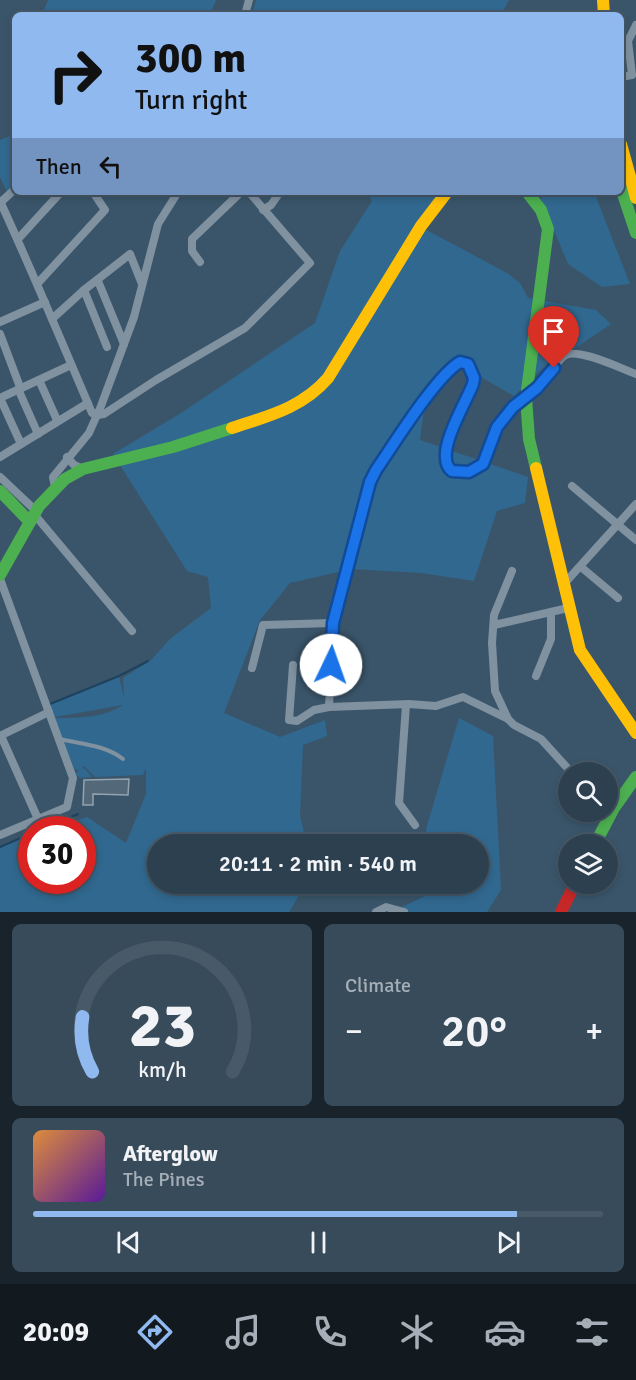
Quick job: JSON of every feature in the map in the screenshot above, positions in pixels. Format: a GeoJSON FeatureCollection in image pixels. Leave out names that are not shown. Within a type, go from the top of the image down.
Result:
{"type":"FeatureCollection","features":[{"type":"Feature","properties":{"kind":"main road"},"geometry":{"type":"LineString","coordinates":[[624,152],[632,172],[636,198]]}},
{"type":"Feature","properties":{"kind":"main road"},"geometry":{"type":"LineString","coordinates":[[0,577],[33,516],[55,487],[83,469],[173,447],[282,411],[315,393],[328,378],[421,226],[445,195]]}},
{"type":"Feature","properties":{"kind":"main road"},"geometry":{"type":"LineString","coordinates":[[529,195],[541,210],[548,229],[526,398],[529,438],[568,609],[584,658],[636,733]]}},
{"type":"Feature","properties":{"kind":"main road"},"geometry":{"type":"LineString","coordinates":[[623,195],[636,233]]}},
{"type":"Feature","properties":{"kind":"main road"},"geometry":{"type":"LineString","coordinates":[[0,491],[33,516]]}},
{"type":"Feature","properties":{"kind":"main road"},"geometry":{"type":"LineString","coordinates":[[598,834],[604,817],[636,777]]}},
{"type":"Feature","properties":{"kind":"main road"},"geometry":{"type":"LineString","coordinates":[[561,912],[570,894]]}},
{"type":"Feature","properties":{"kind":"street"},"geometry":{"type":"LineString","coordinates":[[626,77],[632,75],[628,42],[636,24]]}},
{"type":"Feature","properties":{"kind":"street"},"geometry":{"type":"LineString","coordinates":[[12,192],[0,202],[38,283],[92,413],[97,415],[104,414],[245,327],[310,263],[252,195]]}},
{"type":"Feature","properties":{"kind":"street"},"geometry":{"type":"LineString","coordinates":[[18,239],[58,195]]}},
{"type":"Feature","properties":{"kind":"street"},"geometry":{"type":"LineString","coordinates":[[38,283],[105,210],[95,195]]}},
{"type":"Feature","properties":{"kind":"street"},"geometry":{"type":"LineString","coordinates":[[55,487],[53,477],[89,433],[97,415],[134,317],[158,224],[176,195]]}},
{"type":"Feature","properties":{"kind":"street"},"geometry":{"type":"LineString","coordinates":[[200,262],[192,251],[192,239],[238,195]]}},
{"type":"Feature","properties":{"kind":"street"},"geometry":{"type":"LineString","coordinates":[[264,210],[278,195]]}},
{"type":"Feature","properties":{"kind":"street"},"geometry":{"type":"LineString","coordinates":[[52,319],[130,254],[142,284]]}},
{"type":"Feature","properties":{"kind":"street"},"geometry":{"type":"LineString","coordinates":[[98,281],[124,344]]}},
{"type":"Feature","properties":{"kind":"street"},"geometry":{"type":"LineString","coordinates":[[84,290],[107,347]]}},
{"type":"Feature","properties":{"kind":"street"},"geometry":{"type":"LineString","coordinates":[[0,322],[45,302]]}},
{"type":"Feature","properties":{"kind":"street"},"geometry":{"type":"LineString","coordinates":[[0,334],[38,434]]}},
{"type":"Feature","properties":{"kind":"street"},"geometry":{"type":"LineString","coordinates":[[329,707],[333,623],[370,482],[400,436],[452,367],[465,362],[474,378],[469,396],[446,448],[445,460],[452,471],[469,472],[481,466],[486,460],[497,427],[513,407],[526,398],[567,354],[586,356],[636,374]]}},
{"type":"Feature","properties":{"kind":"street"},"geometry":{"type":"LineString","coordinates":[[21,444],[0,398],[71,365]]}},
{"type":"Feature","properties":{"kind":"street"},"geometry":{"type":"LineString","coordinates":[[39,380],[57,420]]}},
{"type":"Feature","properties":{"kind":"street"},"geometry":{"type":"LineString","coordinates":[[0,457],[88,403]]}},
{"type":"Feature","properties":{"kind":"street"},"geometry":{"type":"LineString","coordinates":[[68,457],[74,465],[83,469]]}},
{"type":"Feature","properties":{"kind":"street"},"geometry":{"type":"LineString","coordinates":[[0,477],[132,631]]}},
{"type":"Feature","properties":{"kind":"street"},"geometry":{"type":"LineString","coordinates":[[572,486],[636,540]]}},
{"type":"Feature","properties":{"kind":"street"},"geometry":{"type":"LineString","coordinates":[[563,585],[636,504]]}},
{"type":"Feature","properties":{"kind":"street"},"geometry":{"type":"LineString","coordinates":[[581,567],[618,598]]}},
{"type":"Feature","properties":{"kind":"street"},"geometry":{"type":"LineString","coordinates":[[508,719],[495,692],[492,643],[494,615],[512,571]]}},
{"type":"Feature","properties":{"kind":"street"},"geometry":{"type":"LineString","coordinates":[[0,577],[73,778],[68,807],[46,816]]}},
{"type":"Feature","properties":{"kind":"street"},"geometry":{"type":"LineString","coordinates":[[494,625],[568,609]]}},
{"type":"Feature","properties":{"kind":"street"},"geometry":{"type":"LineString","coordinates":[[536,676],[551,639],[550,614]]}},
{"type":"Feature","properties":{"kind":"street"},"geometry":{"type":"LineString","coordinates":[[252,668],[263,625],[333,623]]}},
{"type":"Feature","properties":{"kind":"street"},"geometry":{"type":"LineString","coordinates":[[293,665],[289,720],[297,721],[314,710],[329,707],[436,706],[463,697],[508,719],[514,725],[541,739],[562,762]]}},
{"type":"Feature","properties":{"kind":"street"},"geometry":{"type":"LineString","coordinates":[[406,705],[399,803],[415,825]]}},
{"type":"Feature","properties":{"kind":"street"},"geometry":{"type":"LineString","coordinates":[[37,816],[1,736],[49,712]]}},
{"type":"Feature","properties":{"kind":"street"},"geometry":{"type":"LineString","coordinates":[[0,835],[18,827]]}},
{"type":"Feature","properties":{"kind":"street"},"geometry":{"type":"LineString","coordinates":[[376,912],[386,907],[404,912]]}},
{"type":"Feature","properties":{"kind":"lane"},"geometry":{"type":"LineString","coordinates":[[59,739],[103,748],[123,759]]}},
{"type":"Feature","properties":{"kind":"shaded area"},"geometry":{"type":"Polygon","coordinates":[[[48,0],[216,0],[211,12],[43,12],[48,0]]]}},
{"type":"Feature","properties":{"kind":"shaded area"},"geometry":{"type":"Polygon","coordinates":[[[256,0],[509,0],[503,12],[253,12],[256,0]]]}},
{"type":"Feature","properties":{"kind":"shaded area"},"geometry":{"type":"Polygon","coordinates":[[[12,135],[12,187],[7,192],[0,177],[0,140],[12,135]]]}},
{"type":"Feature","properties":{"kind":"shaded area"},"geometry":{"type":"Polygon","coordinates":[[[369,195],[442,195],[421,227],[507,273],[520,283],[528,298],[596,310],[611,324],[577,347],[550,361],[514,396],[479,376],[472,364],[464,358],[450,360],[427,387],[420,440],[528,477],[525,503],[497,511],[474,581],[421,573],[352,569],[290,583],[260,620],[224,713],[280,737],[325,720],[327,736],[303,745],[300,816],[304,834],[147,834],[147,894],[300,894],[289,912],[0,912],[0,847],[18,838],[18,894],[96,894],[96,823],[126,843],[146,794],[146,768],[143,775],[95,777],[84,766],[81,769],[84,768],[92,777],[80,778],[75,774],[79,770],[74,769],[55,718],[99,715],[123,705],[55,717],[50,705],[119,676],[124,698],[123,678],[151,660],[171,638],[211,608],[208,577],[187,571],[113,454],[181,413],[315,323],[340,251],[372,201],[369,195]]]}},
{"type":"Feature","properties":{"kind":"shaded area"},"geometry":{"type":"Polygon","coordinates":[[[539,195],[595,195],[630,284],[602,287],[568,264],[539,195]]]}},
{"type":"Feature","properties":{"kind":"shaded area"},"geometry":{"type":"Polygon","coordinates":[[[459,718],[493,736],[501,890],[487,912],[392,912],[429,894],[489,894],[489,834],[426,834],[459,718]]]}},
{"type":"Feature","properties":{"kind":"building"},"geometry":{"type":"Polygon","coordinates":[[[129,779],[128,795],[93,794],[93,805],[83,805],[84,780],[129,779]]]}},
{"type":"Feature","properties":{"kind":"waterway"},"geometry":{"type":"LineString","coordinates":[[50,704],[119,676],[148,661]]}},
{"type":"Feature","properties":{"kind":"waterway"},"geometry":{"type":"LineString","coordinates":[[73,816],[78,814]]}},
{"type":"Feature","properties":{"kind":"waterway"},"geometry":{"type":"LineString","coordinates":[[0,847],[18,839]]}},
{"type":"Feature","properties":{"kind":"traffic: fast"},"geometry":{"type":"LineString","coordinates":[[529,195],[541,210],[548,229],[526,398],[529,439],[536,468]]}},
{"type":"Feature","properties":{"kind":"traffic: fast"},"geometry":{"type":"LineString","coordinates":[[623,195],[636,233]]}},
{"type":"Feature","properties":{"kind":"traffic: fast"},"geometry":{"type":"LineString","coordinates":[[0,575],[39,506],[65,479],[83,469],[173,447],[232,428]]}},
{"type":"Feature","properties":{"kind":"traffic: fast"},"geometry":{"type":"LineString","coordinates":[[0,491],[30,522]]}},
{"type":"Feature","properties":{"kind":"traffic: fast"},"geometry":{"type":"LineString","coordinates":[[600,834],[614,808],[636,777]]}},
{"type":"Feature","properties":{"kind":"traffic: slow"},"geometry":{"type":"LineString","coordinates":[[603,0],[604,12]]}},
{"type":"Feature","properties":{"kind":"traffic: slow"},"geometry":{"type":"LineString","coordinates":[[624,155],[636,198]]}},
{"type":"Feature","properties":{"kind":"traffic: slow"},"geometry":{"type":"LineString","coordinates":[[232,428],[296,404],[328,378],[421,226],[445,195]]}},
{"type":"Feature","properties":{"kind":"traffic: slow"},"geometry":{"type":"LineString","coordinates":[[536,468],[580,650],[636,733]]}},
{"type":"Feature","properties":{"kind":"traffic: jam"},"geometry":{"type":"LineString","coordinates":[[561,912],[570,894]]}},
{"type":"Feature","properties":{"kind":"route"},"geometry":{"type":"LineString","coordinates":[[331,665],[333,623],[370,482],[376,470],[431,393],[452,367],[463,361],[468,364],[474,378],[473,384],[448,441],[444,456],[448,469],[456,472],[469,472],[477,469],[486,460],[497,427],[506,415],[517,403],[537,388],[554,368]]}}]}
